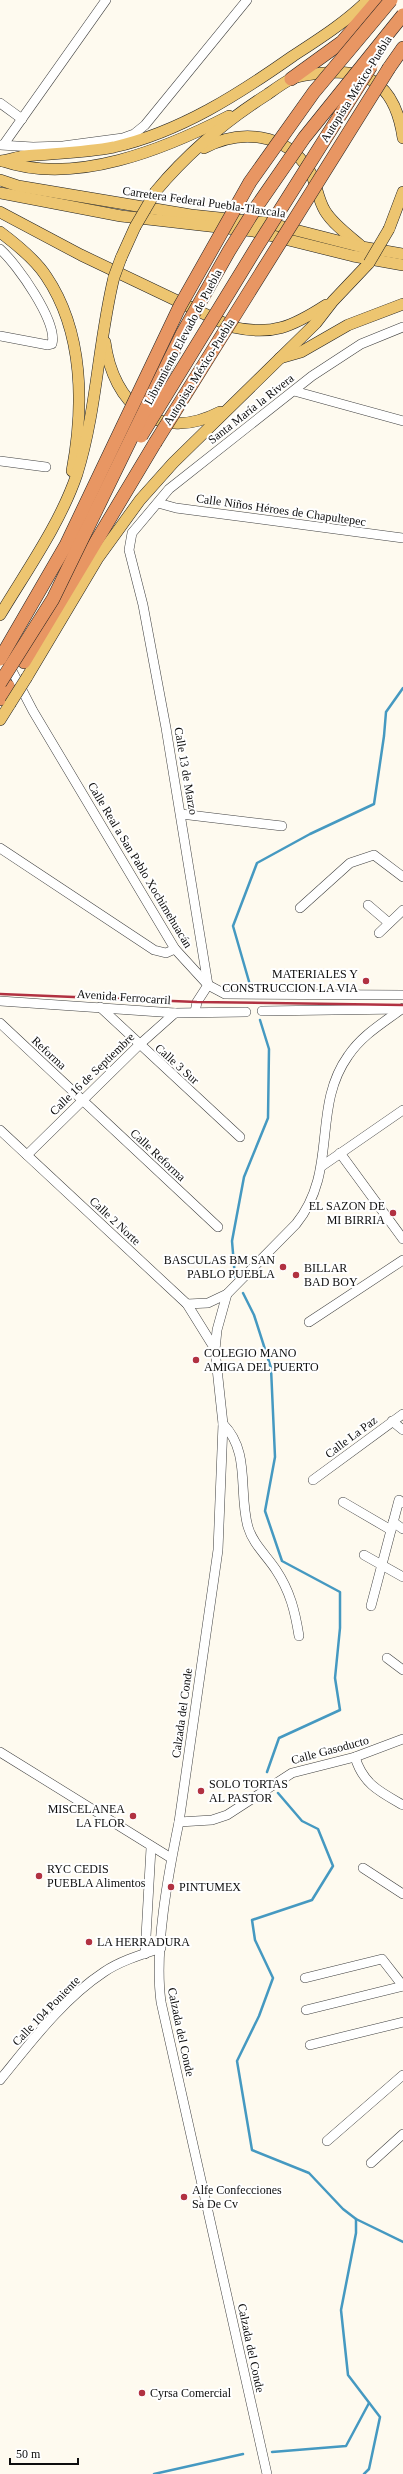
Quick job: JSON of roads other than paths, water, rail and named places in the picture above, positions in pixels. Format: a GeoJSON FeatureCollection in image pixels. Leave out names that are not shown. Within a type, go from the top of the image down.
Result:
{"type":"FeatureCollection","features":[{"type":"Feature","properties":{"kind":"highway"},"geometry":{"type":"LineString","coordinates":[[291,79],[342,42],[378,0]]}},
{"type":"Feature","properties":{"kind":"highway","name":"Libramiento Elevado de Puebla"},"geometry":{"type":"LineString","coordinates":[[5,662],[66,545],[180,306],[250,182],[314,92],[390,0]]}},
{"type":"Feature","properties":{"kind":"highway","name":"Libramiento Elevado de Puebla"},"geometry":{"type":"LineString","coordinates":[[4,685],[53,598],[182,334],[237,238],[304,138],[403,14]]}},
{"type":"Feature","properties":{"kind":"highway","name":"Autopista México-Puebla"},"geometry":{"type":"LineString","coordinates":[[1,650],[141,436],[258,245],[403,14]]}},
{"type":"Feature","properties":{"kind":"highway","name":"Autopista México-Puebla"},"geometry":{"type":"LineString","coordinates":[[5,702],[4,685],[24,662],[155,443],[403,48]]}},
{"type":"Feature","properties":{"kind":"main road"},"geometry":{"type":"LineString","coordinates":[[1,161],[24,156],[68,154],[114,147],[170,129],[218,105],[282,64],[344,21],[368,0]]}},
{"type":"Feature","properties":{"kind":"main road"},"geometry":{"type":"LineString","coordinates":[[0,615],[64,506],[76,475],[89,426],[104,324],[114,277],[134,227],[156,191],[217,131],[254,103],[291,79],[343,71],[358,73],[371,79],[390,96],[403,138]]}},
{"type":"Feature","properties":{"kind":"main road"},"geometry":{"type":"LineString","coordinates":[[1,161],[22,167],[75,168],[118,160],[168,145],[254,103]]}},
{"type":"Feature","properties":{"kind":"main road"},"geometry":{"type":"LineString","coordinates":[[191,156],[220,140],[238,136],[259,137],[283,146],[298,156],[310,171],[319,199],[328,214],[362,248]]}},
{"type":"Feature","properties":{"kind":"main road","name":"Carretera Federal Puebla-Tlaxcala"},"geometry":{"type":"LineString","coordinates":[[0,180],[18,186],[162,210],[284,226],[362,248],[403,254]]}},
{"type":"Feature","properties":{"kind":"main road"},"geometry":{"type":"LineString","coordinates":[[0,720],[5,702],[26,677],[98,558],[158,480],[279,358],[316,323],[333,300],[370,263],[389,229],[403,192]]}},
{"type":"Feature","properties":{"kind":"main road","name":"Carretera Federal Puebla-Tlaxcala"},"geometry":{"type":"LineString","coordinates":[[0,193],[121,216],[268,234],[354,256],[403,265]]}},
{"type":"Feature","properties":{"kind":"main road"},"geometry":{"type":"LineString","coordinates":[[0,212],[81,255],[232,327],[256,331],[278,330],[298,322],[333,300]]}},
{"type":"Feature","properties":{"kind":"main road"},"geometry":{"type":"LineString","coordinates":[[0,232],[45,274],[63,309],[72,337],[78,384],[78,419],[73,463],[64,506]]}},
{"type":"Feature","properties":{"kind":"main road"},"geometry":{"type":"LineString","coordinates":[[279,358],[301,352],[348,325],[385,309],[403,304]]}},
{"type":"Feature","properties":{"kind":"main road"},"geometry":{"type":"LineString","coordinates":[[104,324],[106,350],[117,384],[128,400],[148,416],[176,425],[190,424],[229,408]]}},
{"type":"Feature","properties":{"kind":"street"},"geometry":{"type":"LineString","coordinates":[[2,145],[106,0]]}},
{"type":"Feature","properties":{"kind":"street"},"geometry":{"type":"LineString","coordinates":[[2,145],[33,147],[63,146],[123,138],[134,134],[145,125],[247,0]]}},
{"type":"Feature","properties":{"kind":"street"},"geometry":{"type":"LineString","coordinates":[[0,103],[22,119]]}},
{"type":"Feature","properties":{"kind":"street"},"geometry":{"type":"LineString","coordinates":[[0,249],[18,267],[35,295],[50,326],[54,339],[52,344],[0,336]]}},
{"type":"Feature","properties":{"kind":"street","name":"Santa María la Rivera"},"geometry":{"type":"LineString","coordinates":[[132,533],[169,489],[294,391],[339,357],[361,344],[403,327]]}},
{"type":"Feature","properties":{"kind":"street"},"geometry":{"type":"LineString","coordinates":[[294,391],[403,421]]}},
{"type":"Feature","properties":{"kind":"street"},"geometry":{"type":"LineString","coordinates":[[0,461],[46,467]]}},
{"type":"Feature","properties":{"kind":"street"},"geometry":{"type":"LineString","coordinates":[[158,480],[169,489]]}},
{"type":"Feature","properties":{"kind":"street","name":"Calle Niños Héroes de Chapultepec"},"geometry":{"type":"LineString","coordinates":[[158,503],[176,508],[403,538]]}},
{"type":"Feature","properties":{"kind":"street","name":"Calle 13 de Marzo"},"geometry":{"type":"LineString","coordinates":[[132,533],[129,550],[142,605],[181,814],[208,985]]}},
{"type":"Feature","properties":{"kind":"street","name":"Calle Real a San Pablo Xochimehuacán"},"geometry":{"type":"LineString","coordinates":[[1,650],[5,662],[33,711],[175,949],[208,985],[225,994],[403,995]]}},
{"type":"Feature","properties":{"kind":"street"},"geometry":{"type":"LineString","coordinates":[[181,814],[282,826]]}},
{"type":"Feature","properties":{"kind":"street"},"geometry":{"type":"LineString","coordinates":[[0,848],[154,950],[166,953],[175,949]]}},
{"type":"Feature","properties":{"kind":"street"},"geometry":{"type":"LineString","coordinates":[[300,908],[350,863],[374,855],[403,877]]}},
{"type":"Feature","properties":{"kind":"street"},"geometry":{"type":"LineString","coordinates":[[368,905],[389,923]]}},
{"type":"Feature","properties":{"kind":"street"},"geometry":{"type":"LineString","coordinates":[[379,933],[403,910]]}},
{"type":"Feature","properties":{"kind":"street"},"geometry":{"type":"LineString","coordinates":[[195,1012],[197,1002],[208,985]]}},
{"type":"Feature","properties":{"kind":"street","name":"Avenida Ferrocarril"},"geometry":{"type":"LineString","coordinates":[[0,1001],[175,1013],[246,1012]]}},
{"type":"Feature","properties":{"kind":"street","name":"Calle 3 Sur"},"geometry":{"type":"LineString","coordinates":[[100,1007],[139,1045],[240,1137]]}},
{"type":"Feature","properties":{"kind":"street"},"geometry":{"type":"LineString","coordinates":[[262,1011],[403,1009]]}},
{"type":"Feature","properties":{"kind":"street","name":"Calzada del Conde"},"geometry":{"type":"LineString","coordinates":[[267,2474],[161,2002],[158,1971],[171,1858],[179,1822],[218,1550],[222,1424],[216,1350],[217,1330],[227,1294],[306,1212],[314,1196],[322,1166],[329,1098],[336,1077],[347,1057],[365,1036],[403,1009]]}},
{"type":"Feature","properties":{"kind":"street","name":"Calle 16 de Septiembre"},"geometry":{"type":"LineString","coordinates":[[27,1155],[139,1045],[175,1013]]}},
{"type":"Feature","properties":{"kind":"street","name":"Reforma"},"geometry":{"type":"LineString","coordinates":[[0,1023],[82,1100]]}},
{"type":"Feature","properties":{"kind":"street","name":"Calle Reforma"},"geometry":{"type":"LineString","coordinates":[[82,1100],[218,1227]]}},
{"type":"Feature","properties":{"kind":"street"},"geometry":{"type":"LineString","coordinates":[[322,1166],[403,1110]]}},
{"type":"Feature","properties":{"kind":"street","name":"Calle 2 Norte"},"geometry":{"type":"LineString","coordinates":[[0,1130],[187,1304],[216,1350]]}},
{"type":"Feature","properties":{"kind":"street"},"geometry":{"type":"LineString","coordinates":[[340,1153],[403,1239]]}},
{"type":"Feature","properties":{"kind":"street"},"geometry":{"type":"LineString","coordinates":[[309,1322],[403,1260]]}},
{"type":"Feature","properties":{"kind":"street"},"geometry":{"type":"LineString","coordinates":[[187,1304],[213,1301],[227,1294]]}},
{"type":"Feature","properties":{"kind":"street","name":"Calle La Paz"},"geometry":{"type":"LineString","coordinates":[[313,1480],[403,1414]]}},
{"type":"Feature","properties":{"kind":"street"},"geometry":{"type":"LineString","coordinates":[[392,1422],[403,1430]]}},
{"type":"Feature","properties":{"kind":"street"},"geometry":{"type":"LineString","coordinates":[[222,1424],[237,1444],[242,1462],[244,1509],[248,1529],[258,1548],[285,1585],[295,1607],[299,1636]]}},
{"type":"Feature","properties":{"kind":"street"},"geometry":{"type":"LineString","coordinates":[[371,1606],[392,1526],[401,1501]]}},
{"type":"Feature","properties":{"kind":"street"},"geometry":{"type":"LineString","coordinates":[[343,1502],[392,1526],[403,1529]]}},
{"type":"Feature","properties":{"kind":"street"},"geometry":{"type":"LineString","coordinates":[[364,1555],[403,1577]]}},
{"type":"Feature","properties":{"kind":"street"},"geometry":{"type":"LineString","coordinates":[[387,1658],[403,1670]]}},
{"type":"Feature","properties":{"kind":"street","name":"Calle Gasoducto"},"geometry":{"type":"LineString","coordinates":[[179,1822],[212,1820],[227,1815],[269,1785],[292,1773],[355,1757],[403,1739]]}},
{"type":"Feature","properties":{"kind":"street"},"geometry":{"type":"LineString","coordinates":[[0,1752],[151,1848],[171,1858]]}},
{"type":"Feature","properties":{"kind":"street"},"geometry":{"type":"LineString","coordinates":[[355,1757],[362,1776],[370,1784],[403,1805]]}},
{"type":"Feature","properties":{"kind":"street"},"geometry":{"type":"LineString","coordinates":[[146,1954],[151,1848]]}},
{"type":"Feature","properties":{"kind":"street"},"geometry":{"type":"LineString","coordinates":[[363,1868],[403,1894]]}},
{"type":"Feature","properties":{"kind":"street","name":"Calle 104 Poniente"},"geometry":{"type":"LineString","coordinates":[[0,2080],[49,2022],[83,1988],[106,1970],[161,1948]]}},
{"type":"Feature","properties":{"kind":"street"},"geometry":{"type":"LineString","coordinates":[[305,1978],[382,1959],[403,1986],[306,2010]]}},
{"type":"Feature","properties":{"kind":"street"},"geometry":{"type":"LineString","coordinates":[[310,2045],[403,2022]]}},
{"type":"Feature","properties":{"kind":"street"},"geometry":{"type":"LineString","coordinates":[[327,2141],[403,2075]]}},
{"type":"Feature","properties":{"kind":"street"},"geometry":{"type":"LineString","coordinates":[[371,2163],[403,2134]]}},
{"type":"Feature","properties":{"kind":"waterway"},"geometry":{"type":"LineString","coordinates":[[250,985],[233,926],[257,863],[310,834],[374,804],[386,712],[403,688]]}},
{"type":"Feature","properties":{"kind":"waterway"},"geometry":{"type":"LineString","coordinates":[[235,1277],[232,1241],[244,1177],[268,1118],[269,1049],[260,1020]]}},
{"type":"Feature","properties":{"kind":"waterway"},"geometry":{"type":"LineString","coordinates":[[243,1293],[254,1315],[271,1368],[275,1457],[265,1511],[282,1561],[340,1592],[340,1628],[335,1678],[340,1710],[279,1738],[267,1772]]}},
{"type":"Feature","properties":{"kind":"waterway"},"geometry":{"type":"LineString","coordinates":[[278,1793],[302,1821],[318,1829],[333,1866],[312,1900],[252,1920],[255,1940],[273,1978],[259,2016],[237,2061],[252,2150],[309,2173],[343,2209],[356,2219],[403,2242]]}},
{"type":"Feature","properties":{"kind":"waterway"},"geometry":{"type":"LineString","coordinates":[[356,2219],[356,2233],[341,2310],[348,2375],[380,2417],[369,2469],[364,2474]]}},
{"type":"Feature","properties":{"kind":"waterway"},"geometry":{"type":"LineString","coordinates":[[272,2452],[346,2446],[369,2403]]}},
{"type":"Feature","properties":{"kind":"waterway"},"geometry":{"type":"LineString","coordinates":[[154,2474],[243,2454]]}},
{"type":"Feature","properties":{"kind":"railway"},"geometry":{"type":"LineString","coordinates":[[0,994],[197,1002],[403,1005]]}},
{"type":"Feature","properties":{"kind":"place","name":"MATERIALES Y CONSTRUCCION LA VIA"},"geometry":{"type":"Point","coordinates":[366,981]}},
{"type":"Feature","properties":{"kind":"place","name":"EL SAZON DE MI BIRRIA"},"geometry":{"type":"Point","coordinates":[393,1213]}},
{"type":"Feature","properties":{"kind":"place","name":"BASCULAS BM SAN PABLO PUEBLA"},"geometry":{"type":"Point","coordinates":[283,1267]}},
{"type":"Feature","properties":{"kind":"place","name":"BILLAR BAD BOY"},"geometry":{"type":"Point","coordinates":[296,1275]}},
{"type":"Feature","properties":{"kind":"place","name":"COLEGIO MANO AMIGA DEL PUERTO"},"geometry":{"type":"Point","coordinates":[196,1360]}},
{"type":"Feature","properties":{"kind":"place","name":"SOLO TORTAS AL PASTOR"},"geometry":{"type":"Point","coordinates":[201,1791]}},
{"type":"Feature","properties":{"kind":"place","name":"MISCELANEA LA FLOR"},"geometry":{"type":"Point","coordinates":[133,1816]}},
{"type":"Feature","properties":{"kind":"place","name":"RYC CEDIS PUEBLA Alimentos"},"geometry":{"type":"Point","coordinates":[39,1876]}},
{"type":"Feature","properties":{"kind":"place","name":"PINTUMEX"},"geometry":{"type":"Point","coordinates":[171,1887]}},
{"type":"Feature","properties":{"kind":"place","name":"LA HERRADURA"},"geometry":{"type":"Point","coordinates":[89,1942]}},
{"type":"Feature","properties":{"kind":"place","name":"Alfe Confecciones Sa De Cv"},"geometry":{"type":"Point","coordinates":[184,2197]}},
{"type":"Feature","properties":{"kind":"place","name":"Cyrsa Comercial"},"geometry":{"type":"Point","coordinates":[142,2393]}}]}
